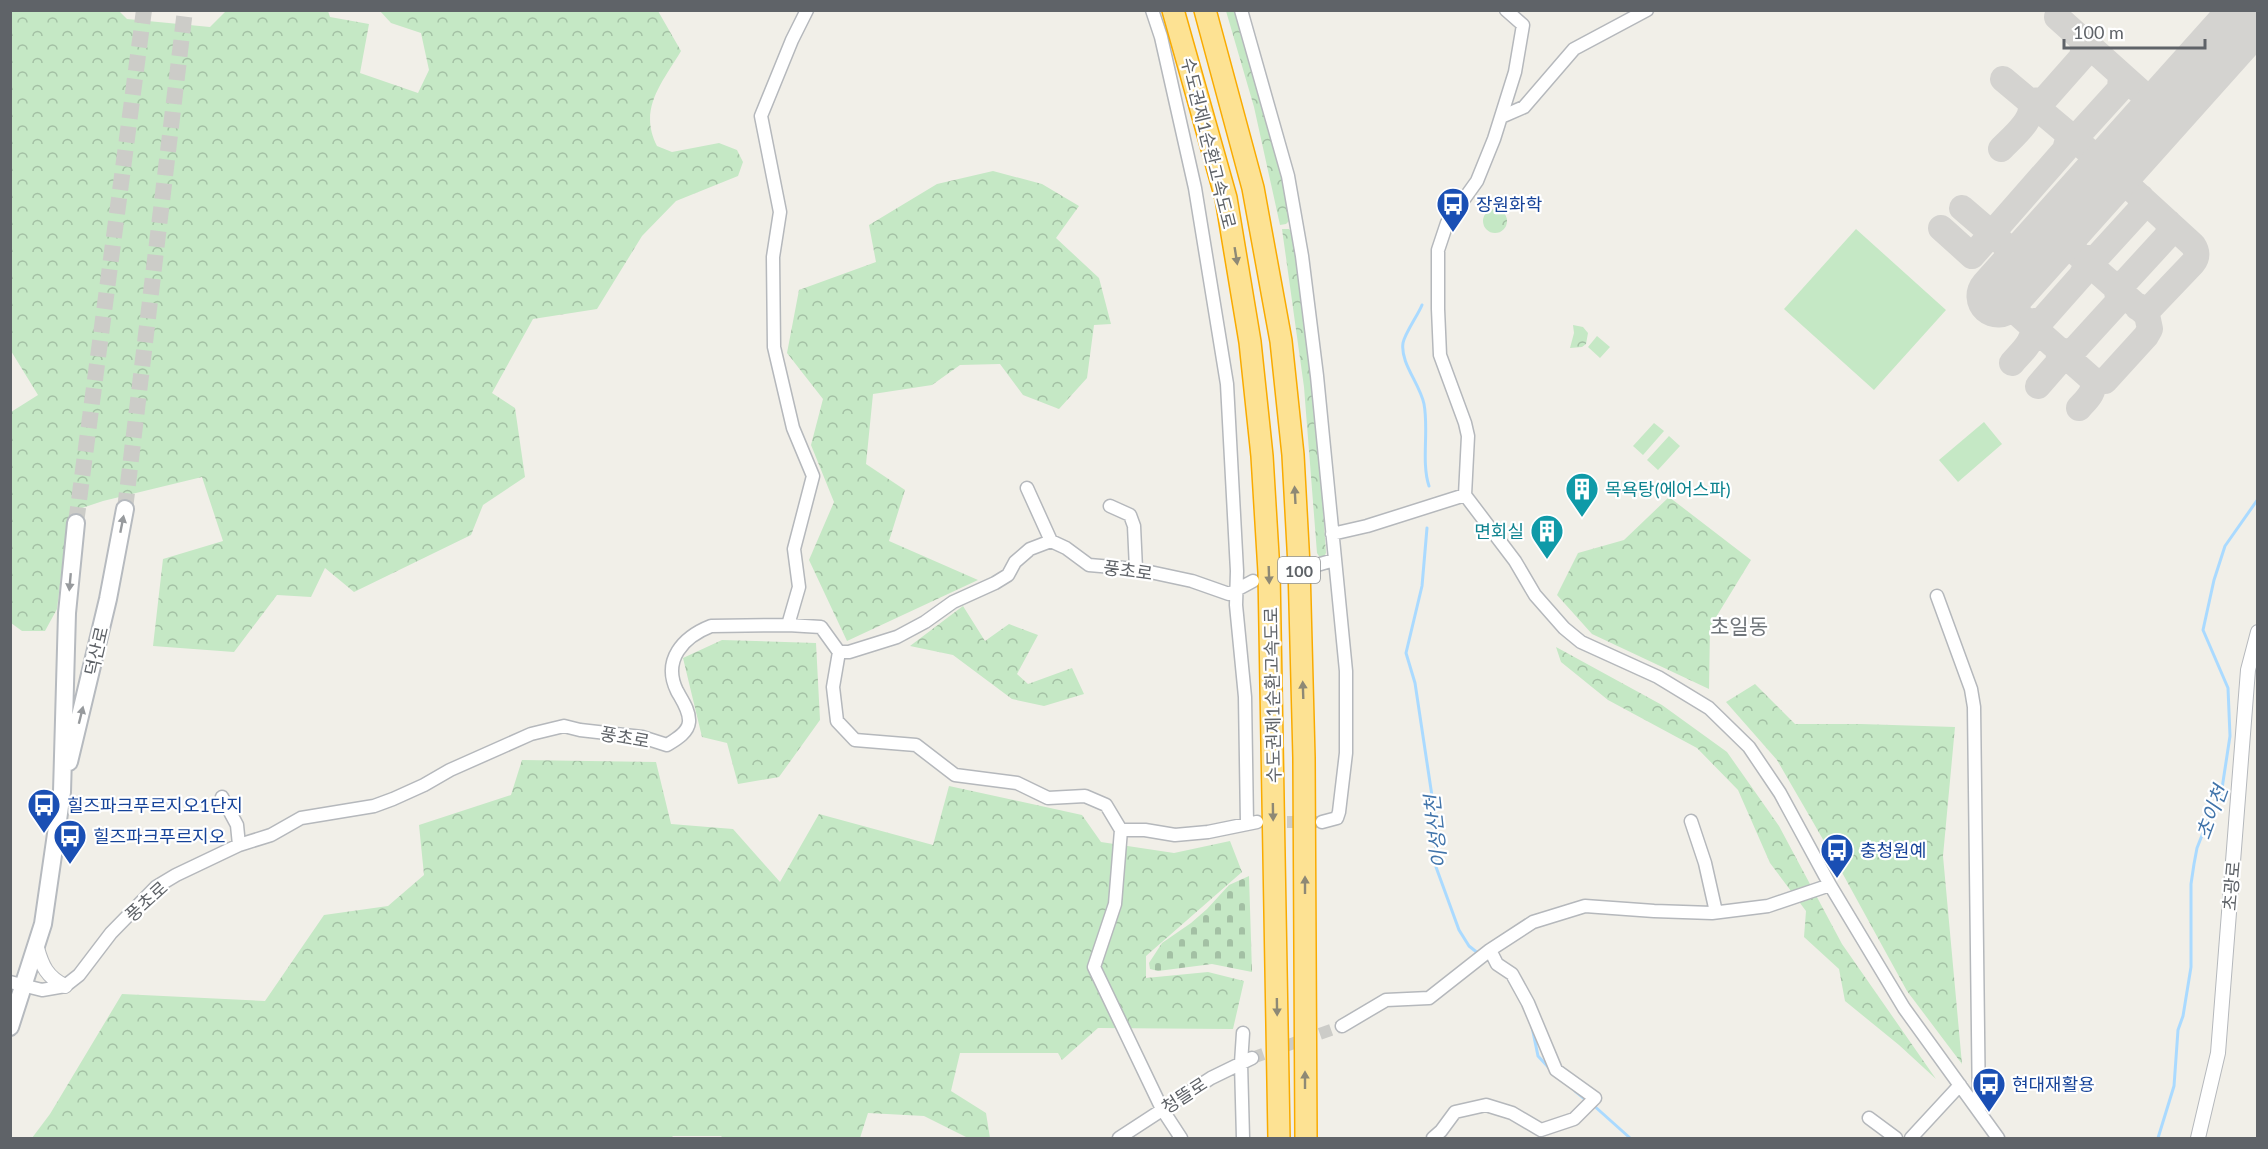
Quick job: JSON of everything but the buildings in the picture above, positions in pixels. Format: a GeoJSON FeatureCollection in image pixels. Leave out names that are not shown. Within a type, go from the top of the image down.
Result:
{"type":"FeatureCollection","features":[{"type":"Feature","properties":{"kind":"highway","name":"수도권제1순환고속도로"},"geometry":{"type":"LineString","coordinates":[[1173,10],[1226,198],[1250,342],[1262,456],[1269,572],[1279,1138]]}},
{"type":"Feature","properties":{"kind":"highway","name":"수도권제1순환고속도로"},"geometry":{"type":"LineString","coordinates":[[1204,10],[1253,188],[1281,341],[1293,454],[1299,566],[1304,758],[1306,1138]]}},
{"type":"Feature","properties":{"kind":"main road","name":"덕산로"},"geometry":{"type":"LineString","coordinates":[[17,984],[37,948],[47,900],[62,792],[103,620],[125,509]]}},
{"type":"Feature","properties":{"kind":"main road","name":"덕산로"},"geometry":{"type":"LineString","coordinates":[[62,792],[68,613],[76,523]]}},
{"type":"Feature","properties":{"kind":"main road"},"geometry":{"type":"LineString","coordinates":[[10,1027],[17,984]]}},
{"type":"Feature","properties":{"kind":"street"},"geometry":{"type":"LineString","coordinates":[[788,625],[799,587],[794,549],[813,476],[793,428],[774,347],[773,257],[780,212],[761,116],[792,40],[807,10]]}},
{"type":"Feature","properties":{"kind":"street"},"geometry":{"type":"LineString","coordinates":[[1120,830],[1145,830],[1175,835],[1208,832],[1252,822],[1227,384],[1195,188],[1161,37],[1152,10]]}},
{"type":"Feature","properties":{"kind":"street"},"geometry":{"type":"LineString","coordinates":[[1241,10],[1281,146],[1297,223],[1317,376],[1345,651],[1346,753],[1339,812],[1337,818],[1322,822]]}},
{"type":"Feature","properties":{"kind":"street"},"geometry":{"type":"LineString","coordinates":[[1506,10],[1523,25]]}},
{"type":"Feature","properties":{"kind":"street"},"geometry":{"type":"LineString","coordinates":[[1524,10],[1515,72],[1501,117],[1477,181],[1447,223],[1438,250],[1437,309],[1440,355],[1466,423],[1468,436],[1465,495],[1515,561],[1535,595],[1564,628],[1581,642],[1649,672],[1709,708],[1749,747],[1780,793],[1830,885],[1904,1008],[1998,1138]]}},
{"type":"Feature","properties":{"kind":"street"},"geometry":{"type":"LineString","coordinates":[[1501,117],[1524,107],[1574,49],[1647,10]]}},
{"type":"Feature","properties":{"kind":"street"},"geometry":{"type":"LineString","coordinates":[[1027,488],[1051,541],[1030,549],[1014,562],[1008,575],[953,602],[925,622],[897,637],[849,652],[839,652],[833,687],[837,721],[855,740],[916,745],[955,775],[1017,783],[1048,798],[1085,796],[1106,805],[1120,830],[1115,904],[1094,967],[1162,1109],[1181,1138]]}},
{"type":"Feature","properties":{"kind":"street"},"geometry":{"type":"LineString","coordinates":[[1332,534],[1465,495]]}},
{"type":"Feature","properties":{"kind":"street"},"geometry":{"type":"LineString","coordinates":[[1110,506],[1130,515],[1134,526],[1136,569]]}},
{"type":"Feature","properties":{"kind":"street","name":"풍초로"},"geometry":{"type":"LineString","coordinates":[[1051,541],[1066,548],[1089,565],[1136,569],[1192,581],[1229,594],[1237,589]]}},
{"type":"Feature","properties":{"kind":"street"},"geometry":{"type":"LineString","coordinates":[[1317,565],[1334,560]]}},
{"type":"Feature","properties":{"kind":"street"},"geometry":{"type":"LineString","coordinates":[[1237,589],[1253,581]]}},
{"type":"Feature","properties":{"kind":"street"},"geometry":{"type":"LineString","coordinates":[[1937,596],[1971,689],[1974,707],[1979,1112]]}},
{"type":"Feature","properties":{"kind":"street","name":"풍초로"},"geometry":{"type":"LineString","coordinates":[[65,986],[79,975],[111,933],[156,887],[239,845],[271,835],[301,818],[374,806],[393,799],[460,765],[552,727],[564,726],[642,737],[667,746],[684,732],[689,723],[672,678],[671,668],[678,648],[700,630],[711,626],[821,627],[839,652]]}},
{"type":"Feature","properties":{"kind":"street","name":"초광로"},"geometry":{"type":"LineString","coordinates":[[2198,1138],[2218,1053],[2248,670],[2258,632]]}},
{"type":"Feature","properties":{"kind":"street"},"geometry":{"type":"LineString","coordinates":[[222,797],[237,825],[239,845]]}},
{"type":"Feature","properties":{"kind":"street"},"geometry":{"type":"LineString","coordinates":[[1692,821],[1705,863],[1716,912]]}},
{"type":"Feature","properties":{"kind":"street"},"geometry":{"type":"LineString","coordinates":[[1342,1026],[1386,1000],[1429,998],[1490,950],[1533,922],[1585,906],[1654,911],[1716,912],[1768,906],[1830,885]]}},
{"type":"Feature","properties":{"kind":"street"},"geometry":{"type":"LineString","coordinates":[[37,948],[45,971],[52,979],[65,986]]}},
{"type":"Feature","properties":{"kind":"street"},"geometry":{"type":"LineString","coordinates":[[1433,1138],[1455,1112],[1486,1105],[1512,1113],[1541,1130],[1574,1119],[1595,1098],[1556,1070],[1528,1003],[1512,974],[1497,964],[1490,950]]}},
{"type":"Feature","properties":{"kind":"street"},"geometry":{"type":"LineString","coordinates":[[17,984],[42,990],[65,986]]}},
{"type":"Feature","properties":{"kind":"street"},"geometry":{"type":"LineString","coordinates":[[1243,1033],[1247,1060],[1243,1138]]}},
{"type":"Feature","properties":{"kind":"street","name":"청뜰로"},"geometry":{"type":"LineString","coordinates":[[1119,1138],[1211,1078],[1247,1060]]}},
{"type":"Feature","properties":{"kind":"street"},"geometry":{"type":"LineString","coordinates":[[1911,1138],[1960,1085]]}},
{"type":"Feature","properties":{"kind":"street"},"geometry":{"type":"LineString","coordinates":[[1869,1118],[1896,1138]]}},
{"type":"Feature","properties":{"kind":"green space"},"geometry":{"type":"Polygon","coordinates":[[[10,11],[119,11],[127,19],[210,27],[226,11],[328,11],[330,17],[369,24],[360,73],[418,93],[429,70],[421,33],[391,23],[380,11],[658,11],[681,51],[660,85],[651,108],[652,133],[657,146],[672,152],[719,143],[737,150],[743,162],[738,176],[676,201],[642,236],[597,309],[533,319],[492,393],[515,408],[525,477],[483,505],[471,535],[354,592],[325,568],[311,597],[277,595],[234,652],[153,646],[163,559],[223,541],[202,477],[79,509],[67,526],[57,609],[45,631],[22,631],[11,623],[11,412],[38,395],[11,351],[10,11]]]}},
{"type":"Feature","properties":{"kind":"green space"},"geometry":{"type":"Polygon","coordinates":[[[1226,11],[1235,11],[1278,159],[1290,213],[1290,220],[1286,224],[1280,225],[1254,107],[1226,11]]]}},
{"type":"Feature","properties":{"kind":"green space"},"geometry":{"type":"Polygon","coordinates":[[[993,171],[1042,184],[1079,206],[1056,238],[1099,278],[1111,324],[1094,325],[1087,378],[1059,409],[1023,395],[1000,364],[960,365],[932,385],[873,394],[866,464],[905,490],[889,541],[978,580],[847,641],[809,560],[834,502],[811,445],[823,399],[787,353],[799,290],[876,262],[869,225],[937,184],[993,171]]]}},
{"type":"Feature","properties":{"kind":"green space"},"geometry":{"type":"Polygon","coordinates":[[[1495,209],[1504,212],[1507,221],[1504,230],[1495,233],[1486,230],[1483,221],[1486,212],[1495,209]]]}},
{"type":"Feature","properties":{"kind":"green space"},"geometry":{"type":"Polygon","coordinates":[[[1282,229],[1289,229],[1294,235],[1319,447],[1326,553],[1322,561],[1317,553],[1304,387],[1282,229]]]}},
{"type":"Feature","properties":{"kind":"green space"},"geometry":{"type":"Polygon","coordinates":[[[1856,229],[1946,310],[1874,390],[1784,309],[1856,229]]]}},
{"type":"Feature","properties":{"kind":"green space"},"geometry":{"type":"Polygon","coordinates":[[[1573,325],[1583,327],[1588,333],[1586,344],[1582,347],[1570,348],[1574,333],[1573,325]]]}},
{"type":"Feature","properties":{"kind":"green space"},"geometry":{"type":"Polygon","coordinates":[[[1597,336],[1610,347],[1600,358],[1588,347],[1597,336]]]}},
{"type":"Feature","properties":{"kind":"green space"},"geometry":{"type":"Polygon","coordinates":[[[1984,422],[2002,444],[1958,482],[1939,460],[1984,422]]]}},
{"type":"Feature","properties":{"kind":"green space"},"geometry":{"type":"Polygon","coordinates":[[[1654,423],[1664,431],[1643,455],[1633,446],[1654,423]]]}},
{"type":"Feature","properties":{"kind":"green space"},"geometry":{"type":"Polygon","coordinates":[[[1669,436],[1680,446],[1658,470],[1647,460],[1669,436]]]}},
{"type":"Feature","properties":{"kind":"green space"},"geometry":{"type":"Polygon","coordinates":[[[1669,497],[1751,560],[1710,627],[1709,689],[1592,634],[1557,595],[1578,553],[1624,540],[1669,497]]]}},
{"type":"Feature","properties":{"kind":"green space"},"geometry":{"type":"Polygon","coordinates":[[[963,606],[985,641],[1009,624],[1038,635],[1017,674],[1028,684],[1072,668],[1084,694],[1044,706],[1012,699],[953,655],[910,646],[963,606]]]}},
{"type":"Feature","properties":{"kind":"green space"},"geometry":{"type":"Polygon","coordinates":[[[722,640],[816,643],[820,720],[779,777],[738,784],[727,743],[702,737],[683,658],[722,640]]]}},
{"type":"Feature","properties":{"kind":"green space"},"geometry":{"type":"Polygon","coordinates":[[[1556,647],[1662,705],[1727,752],[1779,826],[1842,944],[1936,1079],[1845,1001],[1839,969],[1804,937],[1806,911],[1770,863],[1738,790],[1697,748],[1608,700],[1561,662],[1556,647]]]}},
{"type":"Feature","properties":{"kind":"green space"},"geometry":{"type":"Polygon","coordinates":[[[1755,684],[1795,724],[1955,727],[1943,856],[1962,1064],[1907,991],[1777,760],[1726,702],[1755,684]]]}},
{"type":"Feature","properties":{"kind":"green space"},"geometry":{"type":"Polygon","coordinates":[[[522,760],[656,762],[671,824],[733,829],[780,882],[819,814],[933,845],[949,786],[1082,815],[1101,842],[1174,853],[1230,841],[1242,872],[1146,956],[1146,978],[1208,972],[1244,981],[1233,1029],[1098,1028],[1062,1060],[1058,1053],[960,1053],[951,1091],[986,1113],[990,1138],[968,1138],[924,1116],[868,1113],[860,1138],[673,1136],[671,1138],[32,1138],[50,1114],[122,994],[265,1001],[324,915],[388,906],[424,875],[419,825],[511,795],[522,760]]]}},
{"type":"Feature","properties":{"kind":"green space"},"geometry":{"type":"Polygon","coordinates":[[[1249,876],[1252,972],[1212,964],[1158,971],[1150,969],[1149,963],[1162,943],[1191,923],[1229,885],[1249,876]]]}},
{"type":"Feature","properties":{"kind":"waterway","name":"이성산천"},"geometry":{"type":"LineString","coordinates":[[1422,305],[1404,339],[1403,351],[1407,366],[1424,404],[1426,467],[1429,486]]}},
{"type":"Feature","properties":{"kind":"waterway","name":"초이천"},"geometry":{"type":"LineString","coordinates":[[2158,1138],[2174,1086],[2178,1030],[2183,1016],[2191,967],[2191,884],[2194,864],[2197,848],[2212,810],[2221,795],[2230,736],[2228,688],[2203,630],[2214,580],[2225,546],[2258,499]]}},
{"type":"Feature","properties":{"kind":"waterway","name":"이성산천"},"geometry":{"type":"LineString","coordinates":[[1427,528],[1422,586],[1406,653],[1415,683],[1435,816],[1436,867],[1459,930],[1469,946],[1479,954]]}},
{"type":"Feature","properties":{"kind":"waterway","name":"이성산천"},"geometry":{"type":"LineString","coordinates":[[1532,1027],[1538,1056],[1550,1069]]}},
{"type":"Feature","properties":{"kind":"waterway","name":"이성산천"},"geometry":{"type":"LineString","coordinates":[[1575,1091],[1586,1100]]}},
{"type":"Feature","properties":{"kind":"waterway","name":"이성산천"},"geometry":{"type":"LineString","coordinates":[[1592,1104],[1630,1138]]}},
{"type":"Feature","properties":{"kind":"taxiway"},"geometry":{"type":"LineString","coordinates":[[2057,17],[2163,112]]}},
{"type":"Feature","properties":{"kind":"taxiway"},"geometry":{"type":"LineString","coordinates":[[2001,149],[2027,121],[2031,107],[2029,101],[2044,100],[2082,57],[2084,44],[2079,37]]}},
{"type":"Feature","properties":{"kind":"taxiway"},"geometry":{"type":"LineString","coordinates":[[2069,135],[2080,133],[2120,89],[2121,75]]}},
{"type":"Feature","properties":{"kind":"taxiway"},"geometry":{"type":"LineString","coordinates":[[2003,79],[2111,170],[2193,245],[2196,252],[2195,261],[2151,307],[2138,308]]}},
{"type":"Feature","properties":{"kind":"taxiway"},"geometry":{"type":"LineString","coordinates":[[1941,228],[1972,256],[2065,150],[2068,139],[2066,132]]}},
{"type":"Feature","properties":{"kind":"taxiway"},"geometry":{"type":"LineString","coordinates":[[2082,258],[2096,258],[2138,212],[2141,207],[2141,197]]}},
{"type":"Feature","properties":{"kind":"taxiway"},"geometry":{"type":"LineString","coordinates":[[1962,208],[2027,264]]}},
{"type":"Feature","properties":{"kind":"taxiway"},"geometry":{"type":"LineString","coordinates":[[2111,283],[2125,282],[2169,234],[2168,222]]}},
{"type":"Feature","properties":{"kind":"taxiway"},"geometry":{"type":"LineString","coordinates":[[1998,296],[2093,380],[2105,381],[2146,336],[2150,329],[2147,315],[2054,233]]}},
{"type":"Feature","properties":{"kind":"taxiway"},"geometry":{"type":"LineString","coordinates":[[2028,322],[2042,320],[2081,276],[2086,267],[2082,258]]}},
{"type":"Feature","properties":{"kind":"taxiway"},"geometry":{"type":"LineString","coordinates":[[2038,386],[2058,363],[2060,350],[2068,352],[2075,349],[2117,303],[2116,288]]}},
{"type":"Feature","properties":{"kind":"taxiway"},"geometry":{"type":"LineString","coordinates":[[2012,363],[2030,341],[2032,325]]}},
{"type":"Feature","properties":{"kind":"taxiway"},"geometry":{"type":"LineString","coordinates":[[2079,408],[2092,392],[2093,380]]}},
{"type":"Feature","properties":{"kind":"runway"},"geometry":{"type":"LineString","coordinates":[[1998,296],[2254,10]]}},
{"type":"Feature","properties":{"kind":"tunnel"},"geometry":{"type":"LineString","coordinates":[[76,523],[144,10]]}},
{"type":"Feature","properties":{"kind":"tunnel"},"geometry":{"type":"LineString","coordinates":[[125,509],[185,10]]}},
{"type":"Feature","properties":{"kind":"tunnel"},"geometry":{"type":"LineString","coordinates":[[1266,578],[1317,565]]}},
{"type":"Feature","properties":{"kind":"tunnel"},"geometry":{"type":"LineString","coordinates":[[1269,822],[1322,822]]}},
{"type":"Feature","properties":{"kind":"tunnel"},"geometry":{"type":"LineString","coordinates":[[1252,1058],[1342,1026]]}},
{"type":"Feature","properties":{"kind":"place","name":"장원화학"},"geometry":{"type":"Point","coordinates":[1453,233]}},
{"type":"Feature","properties":{"kind":"place","name":"목욕탕(에어스파)"},"geometry":{"type":"Point","coordinates":[1582,518]}},
{"type":"Feature","properties":{"kind":"place","name":"면회실"},"geometry":{"type":"Point","coordinates":[1547,560]}},
{"type":"Feature","properties":{"kind":"place","name":"힐즈파크푸르지오1단지"},"geometry":{"type":"Point","coordinates":[44,834]}},
{"type":"Feature","properties":{"kind":"place","name":"힐즈파크푸르지오"},"geometry":{"type":"Point","coordinates":[70,865]}},
{"type":"Feature","properties":{"kind":"place","name":"충청원예"},"geometry":{"type":"Point","coordinates":[1837,879]}},
{"type":"Feature","properties":{"kind":"place","name":"현대재활용"},"geometry":{"type":"Point","coordinates":[1989,1113]}},
{"type":"Feature","properties":{"kind":"district","name":"초일동"},"geometry":{"type":"Point","coordinates":[1739,625]}}]}
